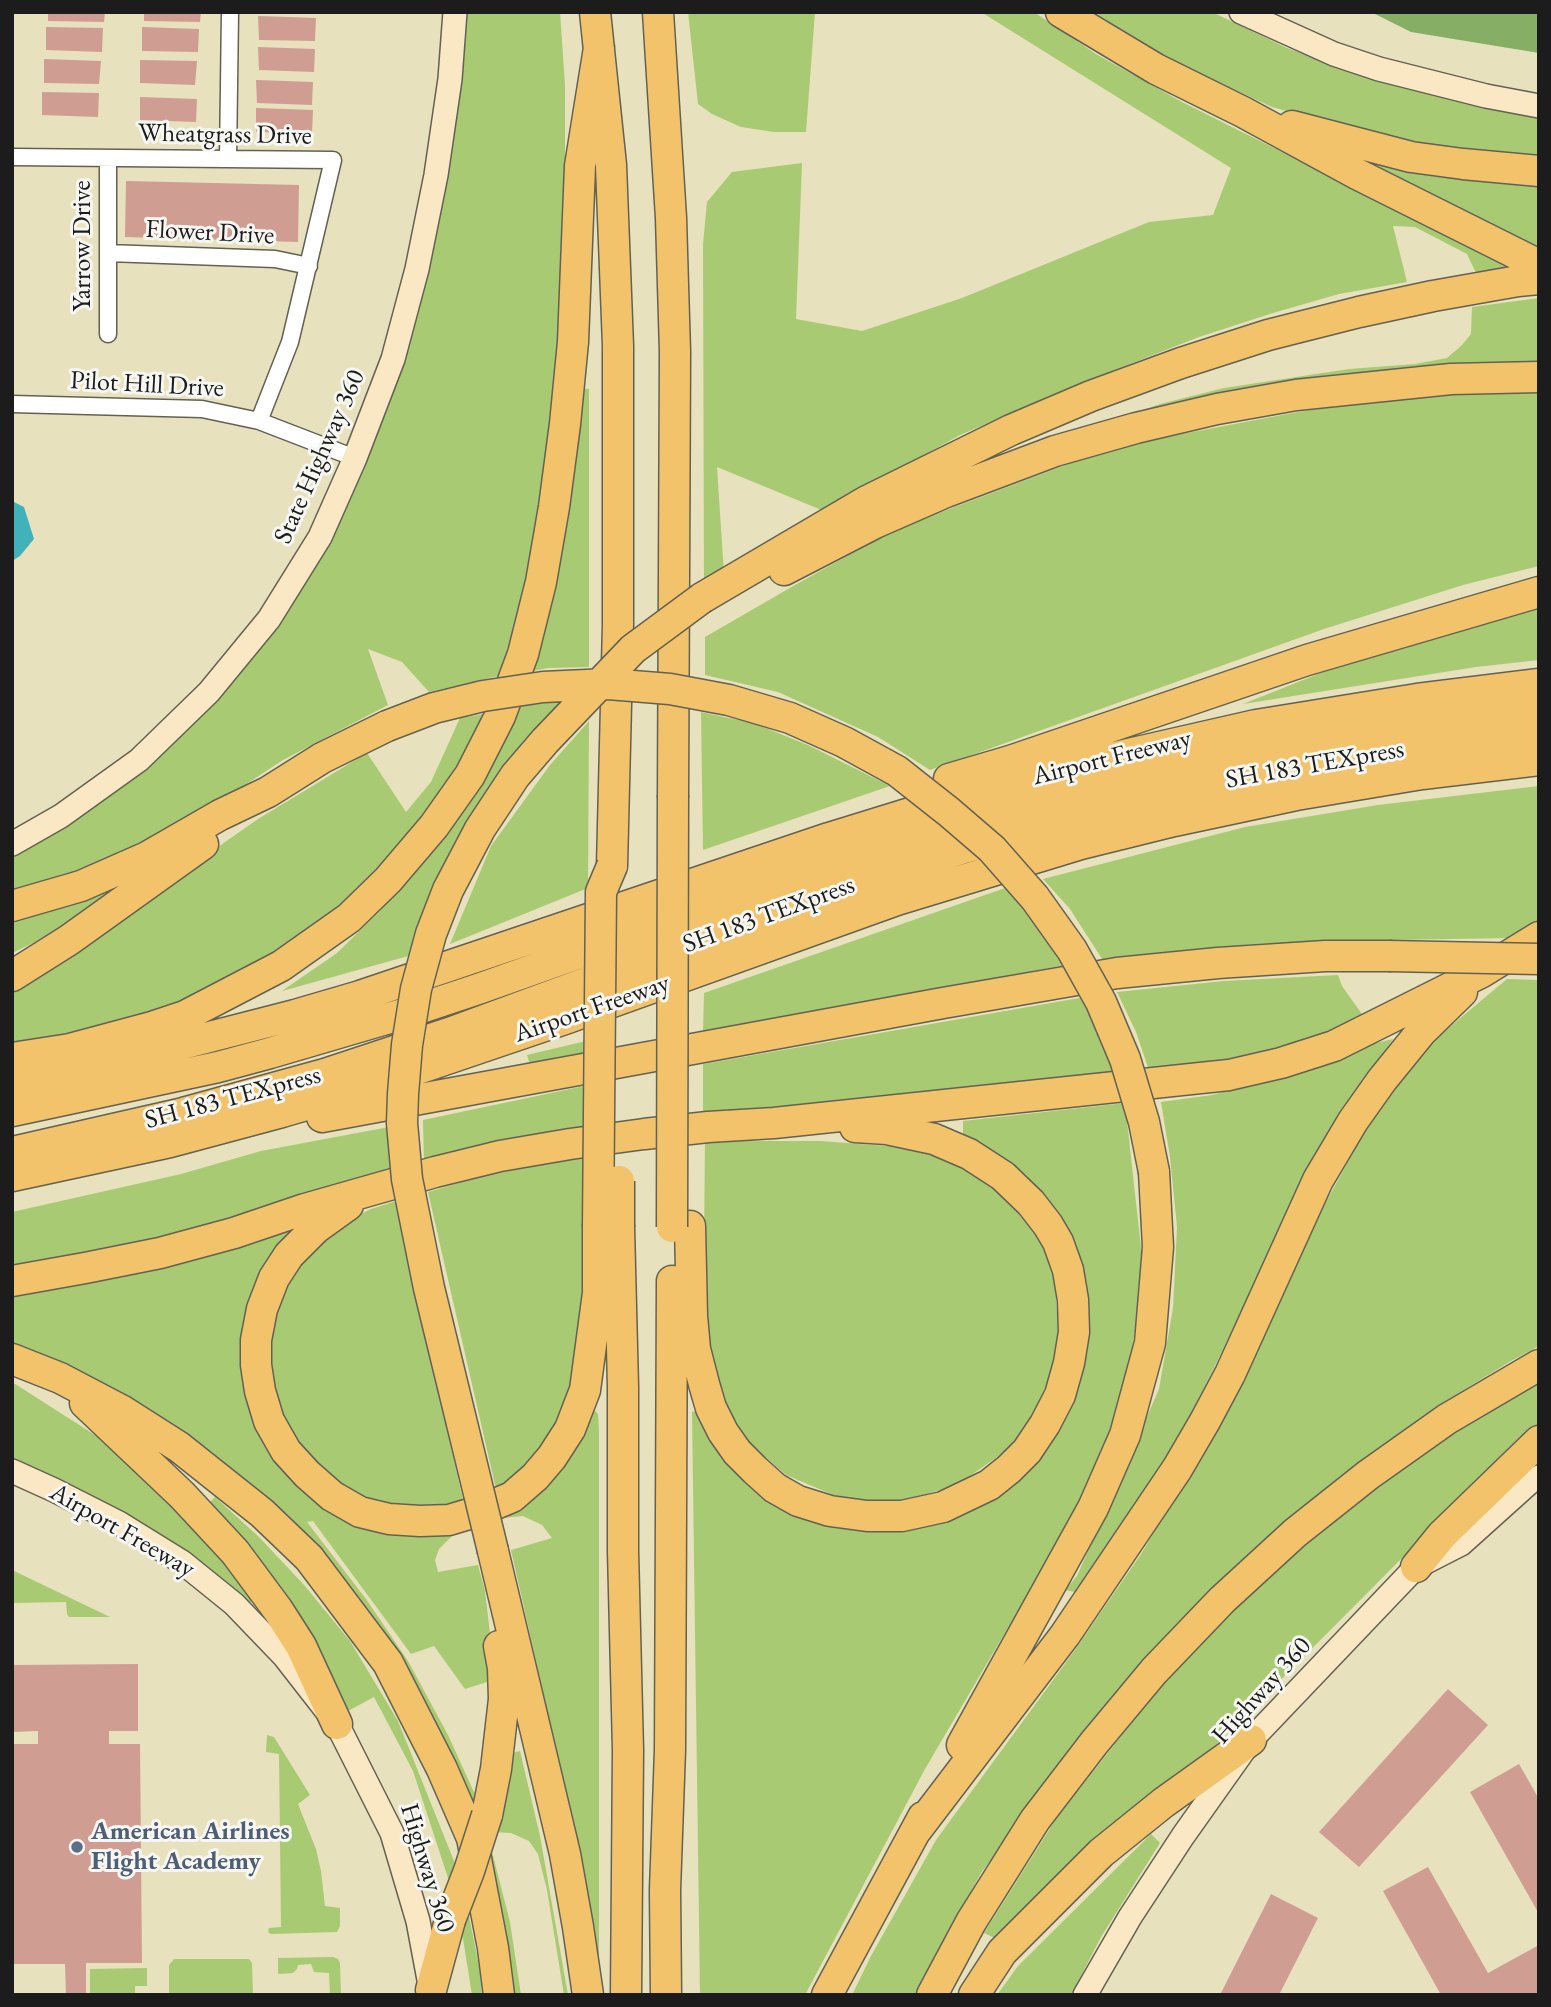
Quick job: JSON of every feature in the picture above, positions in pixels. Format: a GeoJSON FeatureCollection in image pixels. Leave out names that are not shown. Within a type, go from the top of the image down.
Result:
{"type":"FeatureCollection","features":[{"type":"Feature","properties":{"kind":"highway"},"geometry":{"type":"LineString","coordinates":[[595,12],[611,165],[618,346],[618,624],[612,866],[609,1227],[623,1387],[623,1551],[628,1750],[626,1995]]}},
{"type":"Feature","properties":{"kind":"highway"},"geometry":{"type":"LineString","coordinates":[[658,12],[671,204],[675,352],[673,1086],[681,1227],[695,1349],[711,1408],[723,1432],[737,1452],[775,1488],[799,1501],[830,1511],[867,1516],[922,1513],[968,1497],[989,1485],[1027,1451],[1060,1395],[1074,1332],[1068,1270],[1058,1242],[1031,1203],[1003,1176],[969,1154],[934,1139],[887,1129],[774,1123]]}},
{"type":"Feature","properties":{"kind":"highway"},"geometry":{"type":"LineString","coordinates":[[1061,12],[1156,69],[1539,265]]}},
{"type":"Feature","properties":{"kind":"highway"},"geometry":{"type":"LineString","coordinates":[[12,1058],[70,1049],[185,1016],[281,966],[349,918],[388,880],[434,826],[470,775],[500,716],[523,654],[543,570],[565,424],[573,342],[580,166],[599,48]]}},
{"type":"Feature","properties":{"kind":"highway"},"geometry":{"type":"LineString","coordinates":[[1243,112],[1411,157],[1539,171]]}},
{"type":"Feature","properties":{"kind":"highway"},"geometry":{"type":"LineString","coordinates":[[811,544],[867,501],[935,467],[1011,430],[1091,396],[1181,363],[1268,335],[1359,312],[1433,296],[1539,279]]}},
{"type":"Feature","properties":{"kind":"highway"},"geometry":{"type":"LineString","coordinates":[[588,1995],[565,1854],[429,1288],[407,1179],[402,1094],[416,989],[431,934],[449,890],[480,829],[515,776],[537,750],[633,649],[702,598],[811,544],[875,523],[946,492],[1055,451],[1136,428],[1296,395],[1451,379],[1539,377]]}},
{"type":"Feature","properties":{"kind":"highway"},"geometry":{"type":"LineString","coordinates":[[748,864],[882,800],[1010,761],[1307,660],[1539,592]]}},
{"type":"Feature","properties":{"kind":"highway"},"geometry":{"type":"LineString","coordinates":[[12,906],[57,895],[147,857],[220,815],[268,792],[322,758],[387,726],[434,708],[544,687],[608,684],[670,689],[729,700],[790,718],[844,742],[897,771],[949,812],[992,849],[1035,898],[1072,950],[1101,1002],[1125,1059],[1144,1122],[1154,1172],[1158,1247],[1150,1343],[1125,1436],[1093,1508],[827,1995]]}},
{"type":"Feature","properties":{"kind":"highway","name":"Airport Freeway"},"geometry":{"type":"LineString","coordinates":[[12,1081],[167,1048],[360,996],[748,864],[991,788],[1159,745],[1308,715],[1539,684]]}},
{"type":"Feature","properties":{"kind":"highway","name":"SH 183 TEXpress"},"geometry":{"type":"LineString","coordinates":[[12,1111],[149,1083],[270,1053],[402,1014],[915,836],[1092,784],[1286,742],[1451,716],[1539,706]]}},
{"type":"Feature","properties":{"kind":"highway","name":"SH 183 TEXpress"},"geometry":{"type":"LineString","coordinates":[[12,1152],[183,1113],[325,1074],[449,1033],[857,883],[964,848],[1081,815],[1280,769],[1539,730]]}},
{"type":"Feature","properties":{"kind":"highway","name":"Airport Freeway"},"geometry":{"type":"LineString","coordinates":[[12,1176],[170,1142],[353,1091],[897,901],[1068,848],[1174,821],[1296,795],[1422,774],[1539,760]]}},
{"type":"Feature","properties":{"kind":"highway"},"geometry":{"type":"LineString","coordinates":[[12,976],[69,940],[236,821],[268,792]]}},
{"type":"Feature","properties":{"kind":"highway"},"geometry":{"type":"LineString","coordinates":[[12,1281],[160,1253],[234,1233],[379,1187],[500,1156],[570,1143],[1229,1075],[1281,1063],[1334,1046],[1482,972],[1539,937]]}},
{"type":"Feature","properties":{"kind":"highway"},"geometry":{"type":"LineString","coordinates":[[170,1142],[1118,973],[1325,956],[1539,958]]}},
{"type":"Feature","properties":{"kind":"highway"},"geometry":{"type":"LineString","coordinates":[[915,1832],[1065,1635],[1177,1469],[1230,1374],[1318,1180],[1353,1121],[1421,1032],[1482,972]]}},
{"type":"Feature","properties":{"kind":"highway"},"geometry":{"type":"LineString","coordinates":[[379,1187],[316,1228],[289,1255],[274,1278],[262,1309],[256,1340],[256,1365],[260,1391],[270,1421],[286,1451],[307,1475],[332,1496],[360,1511],[389,1519],[449,1520],[478,1511],[512,1497],[535,1477],[552,1457],[570,1429],[585,1390],[609,1227]]}},
{"type":"Feature","properties":{"kind":"highway"},"geometry":{"type":"LineString","coordinates":[[666,1995],[665,1890],[681,1227]]}},
{"type":"Feature","properties":{"kind":"highway"},"geometry":{"type":"LineString","coordinates":[[12,1359],[60,1378],[121,1410],[179,1447],[262,1513],[309,1558],[388,1663],[442,1769],[472,1839],[494,1948],[499,1995]]}},
{"type":"Feature","properties":{"kind":"highway"},"geometry":{"type":"LineString","coordinates":[[932,1995],[971,1922],[1035,1820],[1154,1671],[1222,1600],[1295,1533],[1368,1475],[1447,1419],[1539,1365]]}},
{"type":"Feature","properties":{"kind":"highway"},"geometry":{"type":"LineString","coordinates":[[60,1378],[182,1495],[235,1552],[301,1646],[337,1724]]}},
{"type":"Feature","properties":{"kind":"highway"},"geometry":{"type":"LineString","coordinates":[[1416,1567],[1442,1535],[1539,1441]]}},
{"type":"Feature","properties":{"kind":"highway"},"geometry":{"type":"LineString","coordinates":[[431,1992],[450,1920],[487,1815],[496,1769],[504,1699],[503,1668],[497,1637],[505,1598]]}},
{"type":"Feature","properties":{"kind":"highway"},"geometry":{"type":"LineString","coordinates":[[974,1995],[1002,1952],[1101,1853],[1163,1803],[1251,1740]]}},
{"type":"Feature","properties":{"kind":"main road","name":"State Highway 360"},"geometry":{"type":"LineString","coordinates":[[12,844],[61,816],[139,760],[209,692],[269,619],[320,537],[355,458],[393,359],[417,269],[436,175],[450,79],[455,12]]}},
{"type":"Feature","properties":{"kind":"main road"},"geometry":{"type":"LineString","coordinates":[[1241,12],[1334,54],[1379,69],[1486,96],[1539,106]]}},
{"type":"Feature","properties":{"kind":"main road","name":"Airport Freeway"},"geometry":{"type":"LineString","coordinates":[[12,1471],[119,1523],[182,1562],[234,1604],[284,1656],[337,1724]]}},
{"type":"Feature","properties":{"kind":"main road","name":"Highway 360"},"geometry":{"type":"LineString","coordinates":[[1085,1995],[1130,1917],[1251,1740],[1416,1567],[1461,1544],[1539,1477]]}},
{"type":"Feature","properties":{"kind":"main road","name":"Highway 360"},"geometry":{"type":"LineString","coordinates":[[337,1724],[392,1833],[418,1921],[431,1992]]}},
{"type":"Feature","properties":{"kind":"street"},"geometry":{"type":"LineString","coordinates":[[228,159],[230,12]]}},
{"type":"Feature","properties":{"kind":"street","name":"Wheatgrass Drive"},"geometry":{"type":"LineString","coordinates":[[12,157],[333,160],[290,342],[259,421]]}},
{"type":"Feature","properties":{"kind":"street","name":"Yarrow Drive"},"geometry":{"type":"LineString","coordinates":[[108,158],[108,334]]}},
{"type":"Feature","properties":{"kind":"street","name":"Flower Drive"},"geometry":{"type":"LineString","coordinates":[[107,253],[275,259],[309,266]]}},
{"type":"Feature","properties":{"kind":"street","name":"Pilot Hill Drive"},"geometry":{"type":"LineString","coordinates":[[12,404],[202,410],[259,421],[355,458]]}},
{"type":"Feature","properties":{"kind":"green space"},"geometry":{"type":"Polygon","coordinates":[[[466,12],[560,12],[565,85],[561,313],[554,398],[532,547],[507,674],[429,692],[402,662],[368,649],[388,705],[283,760],[202,813],[81,871],[12,893],[12,857],[78,816],[247,662],[292,604],[335,531],[369,456],[403,362],[466,12]]]}},
{"type":"Feature","properties":{"kind":"green space"},"geometry":{"type":"Polygon","coordinates":[[[688,12],[815,12],[806,132],[774,132],[741,127],[712,114],[698,104],[688,12]]]}},
{"type":"Feature","properties":{"kind":"green space"},"geometry":{"type":"Polygon","coordinates":[[[981,12],[1034,12],[1096,54],[1182,102],[1512,267],[1476,273],[1467,254],[1415,227],[1393,226],[1407,282],[1339,294],[1273,313],[1199,337],[1089,380],[960,435],[824,511],[717,467],[724,574],[704,589],[703,244],[707,202],[732,172],[802,163],[796,319],[862,331],[962,298],[1149,222],[1213,215],[1231,168],[981,12]]]}},
{"type":"Feature","properties":{"kind":"green space"},"geometry":{"type":"Polygon","coordinates":[[[1090,12],[1212,12],[1287,48],[1340,67],[1457,101],[1539,117],[1539,161],[1417,147],[1272,107],[1173,61],[1090,12]]]}},
{"type":"Feature","properties":{"kind":"green space"},"geometry":{"type":"Polygon","coordinates":[[[1371,12],[1539,12],[1539,53],[1411,32],[1371,12]]]}},
{"type":"Feature","properties":{"kind":"green space"},"geometry":{"type":"Polygon","coordinates":[[[1368,155],[1539,179],[1539,251],[1364,164],[1368,155]]]}},
{"type":"Feature","properties":{"kind":"green space"},"geometry":{"type":"Polygon","coordinates":[[[1539,298],[1539,365],[1111,421],[1160,404],[1224,388],[1349,369],[1415,364],[1447,358],[1471,334],[1472,307],[1539,298]]]}},
{"type":"Feature","properties":{"kind":"green space"},"geometry":{"type":"Polygon","coordinates":[[[579,388],[589,389],[589,667],[548,668],[528,672],[579,388]]]}},
{"type":"Feature","properties":{"kind":"green space"},"geometry":{"type":"Polygon","coordinates":[[[1488,390],[1539,393],[1539,566],[1463,585],[1324,629],[930,770],[878,737],[778,692],[705,675],[705,637],[795,585],[894,530],[1113,447],[1319,408],[1488,390]]]}},
{"type":"Feature","properties":{"kind":"green space"},"geometry":{"type":"Polygon","coordinates":[[[1539,605],[1539,660],[1476,667],[1243,704],[1318,674],[1435,634],[1539,605]]]}},
{"type":"Feature","properties":{"kind":"green space"},"geometry":{"type":"Polygon","coordinates":[[[562,701],[521,744],[485,795],[412,955],[282,991],[337,953],[379,912],[435,847],[510,707],[562,701]]]}},
{"type":"Feature","properties":{"kind":"green space"},"geometry":{"type":"Polygon","coordinates":[[[701,712],[753,723],[808,745],[890,786],[703,850],[701,712]]]}},
{"type":"Feature","properties":{"kind":"green space"},"geometry":{"type":"Polygon","coordinates":[[[483,714],[465,752],[433,804],[395,851],[342,906],[242,973],[182,1003],[97,1030],[12,1047],[12,991],[258,819],[367,753],[406,812],[431,782],[460,718],[483,714]]]}},
{"type":"Feature","properties":{"kind":"green space"},"geometry":{"type":"Polygon","coordinates":[[[589,721],[588,888],[450,944],[491,846],[550,765],[589,721]]]}},
{"type":"Feature","properties":{"kind":"green space"},"geometry":{"type":"Polygon","coordinates":[[[1539,786],[1539,921],[1514,938],[1254,944],[1104,962],[1070,909],[1043,879],[1245,827],[1378,805],[1539,786]]]}},
{"type":"Feature","properties":{"kind":"green space"},"geometry":{"type":"Polygon","coordinates":[[[104,886],[111,896],[12,953],[12,914],[104,886]]]}},
{"type":"Feature","properties":{"kind":"green space"},"geometry":{"type":"Polygon","coordinates":[[[1008,887],[1065,965],[703,1032],[704,993],[1008,887]]]}},
{"type":"Feature","properties":{"kind":"green space"},"geometry":{"type":"Polygon","coordinates":[[[1338,975],[1342,986],[1364,1017],[1336,1038],[1152,1079],[1136,1032],[1117,992],[1224,981],[1338,975]]]}},
{"type":"Feature","properties":{"kind":"green space"},"geometry":{"type":"Polygon","coordinates":[[[1507,979],[1539,980],[1539,1346],[1447,1400],[1239,1563],[1108,1702],[981,1873],[915,1995],[852,1995],[936,1840],[1075,1650],[1141,1554],[1225,1413],[1322,1209],[1370,1122],[1414,1062],[1446,1030],[1507,979]]]}},
{"type":"Feature","properties":{"kind":"green space"},"geometry":{"type":"Polygon","coordinates":[[[1085,997],[1118,1080],[703,1119],[703,1064],[1085,997]]]}},
{"type":"Feature","properties":{"kind":"green space"},"geometry":{"type":"Polygon","coordinates":[[[1393,1039],[1333,1128],[1189,1418],[1125,1524],[1079,1593],[1065,1590],[1077,1576],[1159,1389],[1173,1308],[1177,1227],[1161,1102],[1212,1095],[1279,1077],[1371,1044],[1393,1039]]]}},
{"type":"Feature","properties":{"kind":"green space"},"geometry":{"type":"Polygon","coordinates":[[[586,1041],[587,1054],[530,1065],[527,1055],[586,1041]]]}},
{"type":"Feature","properties":{"kind":"green space"},"geometry":{"type":"Polygon","coordinates":[[[589,1085],[589,1130],[424,1163],[423,1120],[589,1085]]]}},
{"type":"Feature","properties":{"kind":"green space"},"geometry":{"type":"Polygon","coordinates":[[[1125,1103],[1144,1275],[1127,1379],[1094,1481],[925,1769],[805,1995],[700,1995],[692,1412],[700,1410],[726,1455],[885,1528],[1027,1467],[1082,1279],[963,1141],[963,1121],[1125,1103]]]}},
{"type":"Feature","properties":{"kind":"green space"},"geometry":{"type":"Polygon","coordinates":[[[389,1127],[391,1171],[271,1212],[12,1272],[12,1212],[181,1174],[261,1151],[389,1127]]]}},
{"type":"Feature","properties":{"kind":"green space"},"geometry":{"type":"Polygon","coordinates":[[[705,1141],[821,1141],[925,1149],[965,1165],[1010,1199],[1044,1242],[1055,1285],[1060,1351],[1036,1410],[1010,1448],[957,1485],[899,1502],[843,1499],[786,1475],[745,1439],[723,1397],[707,1335],[705,1141]]]}},
{"type":"Feature","properties":{"kind":"green space"},"geometry":{"type":"Polygon","coordinates":[[[587,1154],[587,1271],[571,1385],[560,1418],[545,1444],[524,1470],[496,1489],[428,1192],[475,1178],[587,1154]]]}},
{"type":"Feature","properties":{"kind":"green space"},"geometry":{"type":"Polygon","coordinates":[[[396,1201],[464,1504],[400,1509],[371,1501],[348,1490],[301,1451],[281,1420],[268,1363],[270,1323],[293,1268],[340,1224],[396,1201]]]}},
{"type":"Feature","properties":{"kind":"green space"},"geometry":{"type":"Polygon","coordinates":[[[305,1223],[246,1345],[312,1494],[449,1528],[453,1535],[439,1549],[435,1560],[438,1572],[478,1565],[485,1591],[491,1642],[492,1680],[486,1736],[489,1693],[487,1682],[465,1689],[434,1646],[411,1654],[313,1521],[307,1522],[366,1599],[408,1661],[448,1735],[478,1801],[474,1817],[281,1517],[33,1352],[12,1344],[12,1293],[305,1223]]]}},
{"type":"Feature","properties":{"kind":"green space"},"geometry":{"type":"Polygon","coordinates":[[[1539,1381],[1539,1431],[1409,1551],[1214,1747],[1148,1804],[1001,1941],[984,1933],[1056,1819],[1154,1694],[1224,1619],[1353,1503],[1463,1426],[1539,1381]]]}},
{"type":"Feature","properties":{"kind":"green space"},"geometry":{"type":"Polygon","coordinates":[[[12,1382],[109,1444],[188,1515],[254,1598],[250,1603],[179,1547],[91,1496],[12,1467],[12,1382]]]}},
{"type":"Feature","properties":{"kind":"green space"},"geometry":{"type":"Polygon","coordinates":[[[593,1408],[598,1414],[599,1429],[599,1995],[561,1772],[511,1550],[552,1538],[542,1525],[523,1516],[503,1518],[501,1512],[593,1408]]]}},
{"type":"Feature","properties":{"kind":"green space"},"geometry":{"type":"Polygon","coordinates":[[[215,1497],[259,1537],[305,1586],[350,1641],[398,1721],[458,1871],[451,1887],[413,1771],[374,1697],[346,1712],[206,1506],[215,1497]]]}},
{"type":"Feature","properties":{"kind":"green space"},"geometry":{"type":"Polygon","coordinates":[[[12,1570],[110,1617],[69,1617],[66,1602],[12,1603],[12,1570]]]}},
{"type":"Feature","properties":{"kind":"green space"},"geometry":{"type":"Polygon","coordinates":[[[267,1735],[274,1737],[310,1795],[298,1804],[316,1849],[325,1906],[340,1908],[340,1926],[337,1932],[268,1932],[269,1928],[281,1927],[279,1754],[266,1752],[267,1735]]]}},
{"type":"Feature","properties":{"kind":"green space"},"geometry":{"type":"Polygon","coordinates":[[[520,1751],[540,1836],[568,1995],[564,1995],[547,1890],[538,1854],[529,1841],[511,1833],[493,1832],[512,1753],[520,1751]]]}},
{"type":"Feature","properties":{"kind":"green space"},"geometry":{"type":"Polygon","coordinates":[[[1151,1834],[1160,1843],[1101,1937],[1071,1995],[997,1995],[1018,1966],[1151,1834]]]}},
{"type":"Feature","properties":{"kind":"green space"},"geometry":{"type":"Polygon","coordinates":[[[490,1844],[510,1922],[521,1995],[508,1995],[483,1863],[490,1844]]]}},
{"type":"Feature","properties":{"kind":"green space"},"geometry":{"type":"Polygon","coordinates":[[[467,1906],[482,1995],[472,1995],[460,1920],[467,1906]]]}},
{"type":"Feature","properties":{"kind":"green space"},"geometry":{"type":"Polygon","coordinates":[[[333,1957],[340,1963],[341,1995],[330,1995],[329,1973],[314,1972],[311,1964],[298,1965],[293,1973],[278,1974],[278,1958],[333,1957]]]}},
{"type":"Feature","properties":{"kind":"green space"},"geometry":{"type":"Polygon","coordinates":[[[174,1959],[249,1959],[252,1963],[253,1995],[169,1995],[169,1965],[174,1959]]]}},
{"type":"Feature","properties":{"kind":"green space"},"geometry":{"type":"Polygon","coordinates":[[[147,1968],[147,1986],[135,1986],[135,1995],[90,1995],[90,1969],[147,1968]]]}},
{"type":"Feature","properties":{"kind":"water"},"geometry":{"type":"Polygon","coordinates":[[[12,501],[24,507],[34,539],[20,556],[12,561],[12,501]]]}},
{"type":"Feature","properties":{"kind":"building"},"geometry":{"type":"Polygon","coordinates":[[[48,12],[105,12],[104,22],[48,21],[48,12]]]}},
{"type":"Feature","properties":{"kind":"building"},"geometry":{"type":"Polygon","coordinates":[[[144,12],[201,12],[200,22],[144,21],[144,12]]]}},
{"type":"Feature","properties":{"kind":"building"},"geometry":{"type":"Polygon","coordinates":[[[258,16],[316,18],[315,41],[259,40],[258,16]]]}},
{"type":"Feature","properties":{"kind":"building"},"geometry":{"type":"Polygon","coordinates":[[[46,27],[103,28],[102,52],[46,50],[46,27]]]}},
{"type":"Feature","properties":{"kind":"building"},"geometry":{"type":"Polygon","coordinates":[[[142,27],[199,29],[198,52],[142,51],[142,27]]]}},
{"type":"Feature","properties":{"kind":"building"},"geometry":{"type":"Polygon","coordinates":[[[258,47],[315,49],[314,72],[259,70],[258,47]]]}},
{"type":"Feature","properties":{"kind":"building"},"geometry":{"type":"Polygon","coordinates":[[[44,59],[101,61],[99,84],[44,83],[44,59]]]}},
{"type":"Feature","properties":{"kind":"building"},"geometry":{"type":"Polygon","coordinates":[[[140,60],[197,61],[195,85],[140,83],[140,60]]]}},
{"type":"Feature","properties":{"kind":"building"},"geometry":{"type":"Polygon","coordinates":[[[256,80],[313,82],[312,105],[257,103],[256,80]]]}},
{"type":"Feature","properties":{"kind":"building"},"geometry":{"type":"Polygon","coordinates":[[[42,92],[99,93],[98,117],[42,115],[42,92]]]}},
{"type":"Feature","properties":{"kind":"building"},"geometry":{"type":"Polygon","coordinates":[[[140,97],[197,99],[196,122],[140,120],[140,97]]]}},
{"type":"Feature","properties":{"kind":"building"},"geometry":{"type":"Polygon","coordinates":[[[256,108],[313,110],[312,133],[256,132],[256,108]]]}},
{"type":"Feature","properties":{"kind":"building"},"geometry":{"type":"Polygon","coordinates":[[[126,181],[299,185],[298,242],[125,237],[126,181]]]}},
{"type":"Feature","properties":{"kind":"building"},"geometry":{"type":"Polygon","coordinates":[[[138,1664],[138,1731],[109,1731],[109,1744],[140,1744],[142,1963],[86,1963],[86,1995],[66,1995],[65,1964],[12,1964],[12,1744],[38,1744],[38,1731],[12,1732],[12,1665],[138,1664]]]}},
{"type":"Feature","properties":{"kind":"building"},"geometry":{"type":"Polygon","coordinates":[[[1448,1689],[1488,1725],[1359,1867],[1319,1832],[1448,1689]]]}},
{"type":"Feature","properties":{"kind":"building"},"geometry":{"type":"Polygon","coordinates":[[[1519,1764],[1539,1799],[1539,1914],[1470,1792],[1519,1764]]]}},
{"type":"Feature","properties":{"kind":"building"},"geometry":{"type":"Polygon","coordinates":[[[1428,1867],[1488,1973],[1539,1945],[1539,1995],[1441,1995],[1383,1891],[1428,1867]]]}},
{"type":"Feature","properties":{"kind":"building"},"geometry":{"type":"Polygon","coordinates":[[[1271,1894],[1318,1918],[1279,1995],[1220,1995],[1271,1894]]]}},
{"type":"Feature","properties":{"kind":"place","name":"American Airlines Flight Academy"},"geometry":{"type":"Point","coordinates":[77,1847]}}]}
